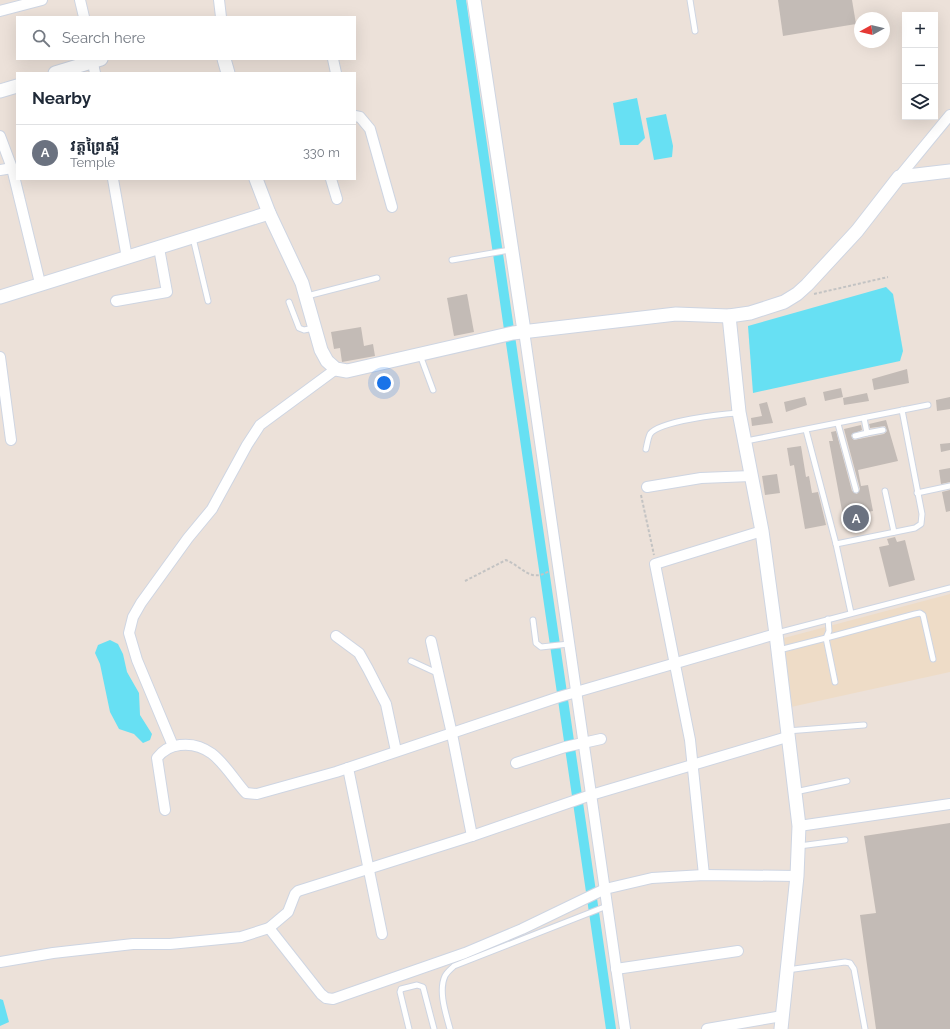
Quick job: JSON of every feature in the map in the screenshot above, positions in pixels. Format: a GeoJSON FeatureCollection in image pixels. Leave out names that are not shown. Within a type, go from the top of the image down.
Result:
{"type":"FeatureCollection","features":[{"type":"Feature","properties":{"kind":"street"},"geometry":{"type":"LineString","coordinates":[[0,11],[42,0]]}},
{"type":"Feature","properties":{"kind":"street"},"geometry":{"type":"LineString","coordinates":[[80,0],[84,16]]}},
{"type":"Feature","properties":{"kind":"street"},"geometry":{"type":"LineString","coordinates":[[219,0],[222,16]]}},
{"type":"Feature","properties":{"kind":"street"},"geometry":{"type":"LineString","coordinates":[[474,0],[507,250],[514,333],[565,644],[568,695],[580,744],[601,890],[616,969],[625,1029]]}},
{"type":"Feature","properties":{"kind":"street"},"geometry":{"type":"LineString","coordinates":[[224,60],[228,72]]}},
{"type":"Feature","properties":{"kind":"street"},"geometry":{"type":"LineString","coordinates":[[333,60],[336,72]]}},
{"type":"Feature","properties":{"kind":"street"},"geometry":{"type":"LineString","coordinates":[[59,72],[95,63]]}},
{"type":"Feature","properties":{"kind":"street"},"geometry":{"type":"LineString","coordinates":[[0,91],[16,86]]}},
{"type":"Feature","properties":{"kind":"street"},"geometry":{"type":"LineString","coordinates":[[356,116],[360,117],[370,129],[392,208]]}},
{"type":"Feature","properties":{"kind":"street"},"geometry":{"type":"LineString","coordinates":[[256,180],[269,213],[302,283],[321,350],[327,361],[336,369],[346,371],[514,333],[676,314],[729,316],[750,313],[778,304],[797,294],[857,231],[899,177],[950,116]]}},
{"type":"Feature","properties":{"kind":"street"},"geometry":{"type":"LineString","coordinates":[[0,136],[12,168],[40,283]]}},
{"type":"Feature","properties":{"kind":"street"},"geometry":{"type":"LineString","coordinates":[[0,170],[12,168]]}},
{"type":"Feature","properties":{"kind":"street"},"geometry":{"type":"LineString","coordinates":[[899,177],[950,171]]}},
{"type":"Feature","properties":{"kind":"street"},"geometry":{"type":"LineString","coordinates":[[113,180],[127,258]]}},
{"type":"Feature","properties":{"kind":"street"},"geometry":{"type":"LineString","coordinates":[[331,180],[337,199]]}},
{"type":"Feature","properties":{"kind":"street"},"geometry":{"type":"LineString","coordinates":[[0,297],[40,283],[127,258],[269,213]]}},
{"type":"Feature","properties":{"kind":"street"},"geometry":{"type":"LineString","coordinates":[[116,301],[167,292],[159,248]]}},
{"type":"Feature","properties":{"kind":"street"},"geometry":{"type":"LineString","coordinates":[[729,316],[739,412],[762,532],[799,826],[797,876],[781,1029]]}},
{"type":"Feature","properties":{"kind":"street"},"geometry":{"type":"LineString","coordinates":[[0,357],[2,389],[11,440]]}},
{"type":"Feature","properties":{"kind":"street"},"geometry":{"type":"LineString","coordinates":[[173,746],[137,660],[129,633],[133,617],[140,603],[188,538],[212,509],[247,445],[260,425],[336,369]]}},
{"type":"Feature","properties":{"kind":"street"},"geometry":{"type":"LineString","coordinates":[[647,487],[701,478],[751,476]]}},
{"type":"Feature","properties":{"kind":"street"},"geometry":{"type":"LineString","coordinates":[[704,875],[693,763],[655,564],[762,532]]}},
{"type":"Feature","properties":{"kind":"street"},"geometry":{"type":"LineString","coordinates":[[166,810],[157,758],[162,752],[173,746],[186,745],[203,747],[219,760],[246,793],[251,795],[348,768],[568,695],[776,634]]}},
{"type":"Feature","properties":{"kind":"street"},"geometry":{"type":"LineString","coordinates":[[336,636],[359,653],[368,669],[386,704],[396,751]]}},
{"type":"Feature","properties":{"kind":"street"},"geometry":{"type":"LineString","coordinates":[[430,641],[452,734],[472,836]]}},
{"type":"Feature","properties":{"kind":"street"},"geometry":{"type":"LineString","coordinates":[[0,962],[53,953],[133,944],[170,944],[241,937],[269,928],[288,912],[295,894],[298,891],[472,836],[587,796],[787,734]]}},
{"type":"Feature","properties":{"kind":"street"},"geometry":{"type":"LineString","coordinates":[[516,763],[565,747],[601,739]]}},
{"type":"Feature","properties":{"kind":"street"},"geometry":{"type":"LineString","coordinates":[[348,768],[370,867],[382,934]]}},
{"type":"Feature","properties":{"kind":"street"},"geometry":{"type":"LineString","coordinates":[[799,826],[950,804]]}},
{"type":"Feature","properties":{"kind":"street"},"geometry":{"type":"LineString","coordinates":[[269,928],[321,994],[326,998],[333,999],[465,953],[522,930],[601,890],[652,878],[704,875],[797,876]]}},
{"type":"Feature","properties":{"kind":"street"},"geometry":{"type":"LineString","coordinates":[[616,969],[738,951]]}},
{"type":"Feature","properties":{"kind":"street"},"geometry":{"type":"LineString","coordinates":[[707,1029],[782,1016]]}},
{"type":"Feature","properties":{"kind":"lane"},"geometry":{"type":"LineString","coordinates":[[691,0],[694,31]]}},
{"type":"Feature","properties":{"kind":"lane"},"geometry":{"type":"LineString","coordinates":[[193,237],[208,302]]}},
{"type":"Feature","properties":{"kind":"lane"},"geometry":{"type":"LineString","coordinates":[[452,260],[507,250]]}},
{"type":"Feature","properties":{"kind":"lane"},"geometry":{"type":"LineString","coordinates":[[306,296],[377,278]]}},
{"type":"Feature","properties":{"kind":"lane"},"geometry":{"type":"LineString","coordinates":[[288,302],[299,328],[304,330],[315,328]]}},
{"type":"Feature","properties":{"kind":"lane"},"geometry":{"type":"LineString","coordinates":[[420,354],[433,390]]}},
{"type":"Feature","properties":{"kind":"lane"},"geometry":{"type":"LineString","coordinates":[[745,441],[838,424],[928,405]]}},
{"type":"Feature","properties":{"kind":"lane"},"geometry":{"type":"LineString","coordinates":[[836,544],[915,528],[921,524],[922,514],[902,410]]}},
{"type":"Feature","properties":{"kind":"lane"},"geometry":{"type":"LineString","coordinates":[[646,449],[650,434],[656,428],[706,416],[739,412]]}},
{"type":"Feature","properties":{"kind":"lane"},"geometry":{"type":"LineString","coordinates":[[864,418],[867,433]]}},
{"type":"Feature","properties":{"kind":"lane"},"geometry":{"type":"LineString","coordinates":[[838,424],[856,490]]}},
{"type":"Feature","properties":{"kind":"lane"},"geometry":{"type":"LineString","coordinates":[[806,430],[836,544],[851,614]]}},
{"type":"Feature","properties":{"kind":"lane"},"geometry":{"type":"LineString","coordinates":[[856,436],[883,430]]}},
{"type":"Feature","properties":{"kind":"lane"},"geometry":{"type":"LineString","coordinates":[[917,493],[950,486]]}},
{"type":"Feature","properties":{"kind":"lane"},"geometry":{"type":"LineString","coordinates":[[885,491],[894,532]]}},
{"type":"Feature","properties":{"kind":"lane"},"geometry":{"type":"LineString","coordinates":[[776,634],[950,588]]}},
{"type":"Feature","properties":{"kind":"lane"},"geometry":{"type":"LineString","coordinates":[[778,650],[920,613],[923,616],[933,659]]}},
{"type":"Feature","properties":{"kind":"lane"},"geometry":{"type":"LineString","coordinates":[[533,620],[536,643],[541,647],[565,644]]}},
{"type":"Feature","properties":{"kind":"lane"},"geometry":{"type":"LineString","coordinates":[[828,620],[829,631],[826,638],[835,682]]}},
{"type":"Feature","properties":{"kind":"lane"},"geometry":{"type":"LineString","coordinates":[[412,660],[437,674]]}},
{"type":"Feature","properties":{"kind":"lane"},"geometry":{"type":"LineString","coordinates":[[787,734],[864,725]]}},
{"type":"Feature","properties":{"kind":"lane"},"geometry":{"type":"LineString","coordinates":[[794,792],[847,781]]}},
{"type":"Feature","properties":{"kind":"lane"},"geometry":{"type":"LineString","coordinates":[[799,846],[845,840]]}},
{"type":"Feature","properties":{"kind":"lane"},"geometry":{"type":"LineString","coordinates":[[450,1029],[444,1008],[444,981],[446,975],[454,966],[590,911],[604,907]]}},
{"type":"Feature","properties":{"kind":"lane"},"geometry":{"type":"LineString","coordinates":[[786,970],[845,962],[850,963],[854,969],[864,1029]]}},
{"type":"Feature","properties":{"kind":"lane"},"geometry":{"type":"LineString","coordinates":[[409,1029],[400,992],[401,989],[417,985],[423,987],[426,993],[434,1029]]}},
{"type":"Feature","properties":{"kind":"path"},"geometry":{"type":"LineString","coordinates":[[807,296],[888,277]]}},
{"type":"Feature","properties":{"kind":"path"},"geometry":{"type":"LineString","coordinates":[[647,487],[641,492],[655,564]]}},
{"type":"Feature","properties":{"kind":"path"},"geometry":{"type":"LineString","coordinates":[[466,581],[506,560],[528,574],[541,576],[552,569]]}},
{"type":"Feature","properties":{"kind":"shaded area"},"geometry":{"type":"Polygon","coordinates":[[[950,594],[950,672],[791,707],[784,638],[950,594]]]}},
{"type":"Feature","properties":{"kind":"water"},"geometry":{"type":"Polygon","coordinates":[[[637,98],[645,138],[638,145],[620,145],[613,103],[637,98]]]}},
{"type":"Feature","properties":{"kind":"water"},"geometry":{"type":"Polygon","coordinates":[[[666,114],[673,146],[672,157],[654,160],[646,118],[666,114]]]}},
{"type":"Feature","properties":{"kind":"water"},"geometry":{"type":"Polygon","coordinates":[[[886,287],[893,294],[903,351],[900,361],[753,393],[748,326],[886,287]]]}},
{"type":"Feature","properties":{"kind":"water"},"geometry":{"type":"Polygon","coordinates":[[[110,640],[118,644],[123,654],[127,672],[139,693],[140,715],[152,734],[150,740],[143,743],[134,734],[119,729],[110,712],[100,664],[95,653],[98,645],[110,640]]]}},
{"type":"Feature","properties":{"kind":"water"},"geometry":{"type":"Polygon","coordinates":[[[0,999],[3,1000],[9,1022],[0,1026],[0,999]]]}},
{"type":"Feature","properties":{"kind":"building"},"geometry":{"type":"Polygon","coordinates":[[[778,0],[852,0],[854,24],[783,36],[778,0]]]}},
{"type":"Feature","properties":{"kind":"building"},"geometry":{"type":"Polygon","coordinates":[[[467,294],[474,332],[454,336],[447,298],[467,294]]]}},
{"type":"Feature","properties":{"kind":"building"},"geometry":{"type":"Polygon","coordinates":[[[361,327],[364,346],[373,344],[375,356],[342,362],[340,348],[334,349],[331,332],[361,327]]]}},
{"type":"Feature","properties":{"kind":"building"},"geometry":{"type":"Polygon","coordinates":[[[907,369],[909,383],[874,390],[872,379],[907,369]]]}},
{"type":"Feature","properties":{"kind":"building"},"geometry":{"type":"Polygon","coordinates":[[[841,388],[843,397],[825,401],[823,392],[841,388]]]}},
{"type":"Feature","properties":{"kind":"building"},"geometry":{"type":"Polygon","coordinates":[[[867,393],[869,401],[844,405],[843,398],[867,393]]]}},
{"type":"Feature","properties":{"kind":"building"},"geometry":{"type":"Polygon","coordinates":[[[805,397],[807,405],[786,412],[784,402],[805,397]]]}},
{"type":"Feature","properties":{"kind":"building"},"geometry":{"type":"Polygon","coordinates":[[[950,397],[950,409],[937,411],[936,400],[950,397]]]}},
{"type":"Feature","properties":{"kind":"building"},"geometry":{"type":"Polygon","coordinates":[[[767,402],[773,423],[752,426],[751,418],[762,416],[759,404],[767,402]]]}},
{"type":"Feature","properties":{"kind":"building"},"geometry":{"type":"Polygon","coordinates":[[[886,420],[898,461],[858,470],[861,486],[868,485],[873,511],[843,516],[829,441],[833,441],[831,432],[836,431],[852,491],[857,494],[860,489],[844,429],[861,425],[862,430],[851,435],[854,440],[884,434],[887,431],[885,426],[870,428],[869,424],[886,420]]]}},
{"type":"Feature","properties":{"kind":"building"},"geometry":{"type":"Polygon","coordinates":[[[950,443],[950,450],[941,452],[940,444],[950,443]]]}},
{"type":"Feature","properties":{"kind":"building"},"geometry":{"type":"Polygon","coordinates":[[[801,446],[806,477],[809,476],[812,493],[818,492],[826,525],[805,529],[794,465],[790,466],[787,448],[801,446]]]}},
{"type":"Feature","properties":{"kind":"building"},"geometry":{"type":"Polygon","coordinates":[[[950,468],[950,482],[941,484],[939,470],[950,468]]]}},
{"type":"Feature","properties":{"kind":"building"},"geometry":{"type":"Polygon","coordinates":[[[777,474],[780,493],[765,495],[762,476],[777,474]]]}},
{"type":"Feature","properties":{"kind":"building"},"geometry":{"type":"Polygon","coordinates":[[[950,490],[950,511],[946,512],[942,492],[950,490]]]}},
{"type":"Feature","properties":{"kind":"building"},"geometry":{"type":"Polygon","coordinates":[[[895,537],[897,542],[905,540],[915,580],[889,587],[879,547],[889,545],[887,539],[895,537]]]}},
{"type":"Feature","properties":{"kind":"building"},"geometry":{"type":"Polygon","coordinates":[[[950,823],[950,1029],[876,1029],[860,915],[876,913],[864,836],[950,823]]]}},
{"type":"Feature","properties":{"kind":"waterway"},"geometry":{"type":"LineString","coordinates":[[461,0],[611,1029]]}},
{"type":"Feature","properties":{"kind":"place","name":"វត្តព្រៃស្ពឺ"},"geometry":{"type":"Point","coordinates":[856,518]}}]}
